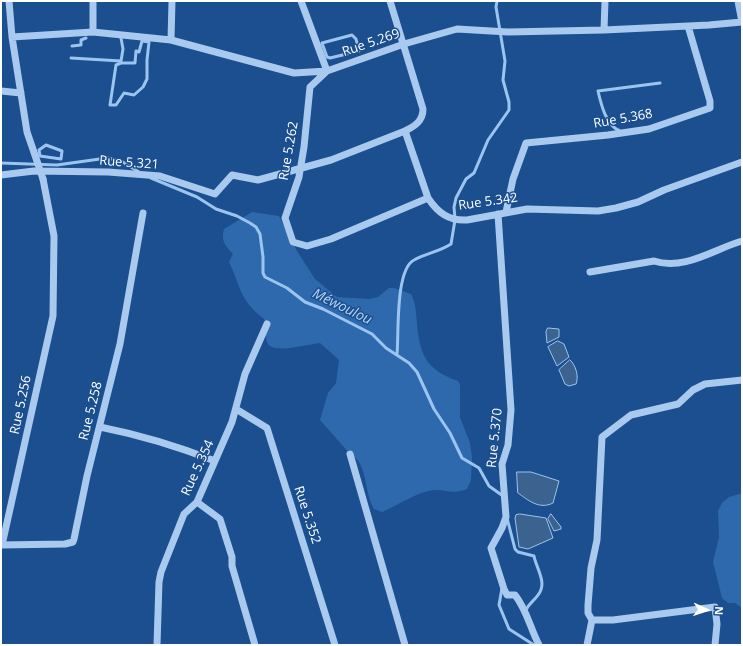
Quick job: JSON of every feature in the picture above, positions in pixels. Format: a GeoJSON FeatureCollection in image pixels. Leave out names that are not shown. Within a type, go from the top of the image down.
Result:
{"type":"FeatureCollection","features":[{"type":"Feature","properties":{"kind":"street","name":"Rue 5.256"},"geometry":{"type":"LineString","coordinates":[[2,545],[53,316],[54,236],[44,179],[27,132],[12,37],[10,1]]}},
{"type":"Feature","properties":{"kind":"street"},"geometry":{"type":"LineString","coordinates":[[93,1],[93,32]]}},
{"type":"Feature","properties":{"kind":"street"},"geometry":{"type":"LineString","coordinates":[[171,40],[172,1]]}},
{"type":"Feature","properties":{"kind":"street"},"geometry":{"type":"LineString","coordinates":[[301,1],[327,71]]}},
{"type":"Feature","properties":{"kind":"street"},"geometry":{"type":"LineString","coordinates":[[390,1],[404,44],[423,115],[415,126],[405,131]]}},
{"type":"Feature","properties":{"kind":"street"},"geometry":{"type":"LineString","coordinates":[[604,30],[605,1]]}},
{"type":"Feature","properties":{"kind":"street"},"geometry":{"type":"LineString","coordinates":[[738,1],[742,22]]}},
{"type":"Feature","properties":{"kind":"street","name":"Rue 5.269"},"geometry":{"type":"LineString","coordinates":[[12,37],[93,32],[171,40],[294,73],[327,71],[404,44],[457,30],[508,32],[604,30],[742,22]]}},
{"type":"Feature","properties":{"kind":"street","name":"Rue 5.368"},"geometry":{"type":"LineString","coordinates":[[506,212],[513,179],[526,143],[608,135],[641,130],[710,108],[710,100],[688,26]]}},
{"type":"Feature","properties":{"kind":"street","name":"Rue 5.262"},"geometry":{"type":"LineString","coordinates":[[327,71],[310,87],[301,169],[285,218],[293,242],[307,246],[331,239],[428,198]]}},
{"type":"Feature","properties":{"kind":"street"},"geometry":{"type":"LineString","coordinates":[[1,90],[21,93]]}},
{"type":"Feature","properties":{"kind":"street","name":"Rue 5.342"},"geometry":{"type":"LineString","coordinates":[[405,131],[428,198],[440,214],[458,221],[527,209],[598,211],[616,208],[638,202],[664,190],[742,162]]}},
{"type":"Feature","properties":{"kind":"street","name":"Rue 5.321"},"geometry":{"type":"LineString","coordinates":[[1,175],[34,171],[108,172],[160,176],[215,194],[232,175],[258,180],[331,160],[405,131]]}},
{"type":"Feature","properties":{"kind":"street","name":"Rue 5.258"},"geometry":{"type":"LineString","coordinates":[[2,545],[51,545],[73,542],[120,344],[143,213]]}},
{"type":"Feature","properties":{"kind":"street","name":"Rue 5.370"},"geometry":{"type":"LineString","coordinates":[[498,214],[511,410],[508,445],[502,464],[506,517],[491,548],[504,589],[507,594],[515,595],[524,606],[528,622],[539,645]]}},
{"type":"Feature","properties":{"kind":"street"},"geometry":{"type":"LineString","coordinates":[[590,272],[654,261],[663,264],[675,264],[705,256],[742,241]]}},
{"type":"Feature","properties":{"kind":"street","name":"Rue 5.354"},"geometry":{"type":"LineString","coordinates":[[157,645],[159,582],[161,572],[184,514],[197,502],[232,422],[245,374],[267,324]]}},
{"type":"Feature","properties":{"kind":"street"},"geometry":{"type":"LineString","coordinates":[[587,645],[592,620],[588,612],[588,605],[597,540],[602,437],[631,415],[678,404],[693,390],[705,384],[742,380]]}},
{"type":"Feature","properties":{"kind":"street","name":"Rue 5.352"},"geometry":{"type":"LineString","coordinates":[[236,408],[267,428],[335,645]]}},
{"type":"Feature","properties":{"kind":"street"},"geometry":{"type":"LineString","coordinates":[[100,427],[148,437],[215,461]]}},
{"type":"Feature","properties":{"kind":"street"},"geometry":{"type":"LineString","coordinates":[[350,454],[405,645]]}},
{"type":"Feature","properties":{"kind":"street"},"geometry":{"type":"LineString","coordinates":[[197,502],[220,519],[232,557],[232,566],[255,645]]}},
{"type":"Feature","properties":{"kind":"street"},"geometry":{"type":"LineString","coordinates":[[592,620],[613,620],[715,607],[717,624],[716,645]]}},
{"type":"Feature","properties":{"kind":"shaded area"},"geometry":{"type":"Polygon","coordinates":[[[252,212],[279,216],[297,251],[315,279],[337,297],[369,299],[378,297],[389,288],[394,288],[411,294],[415,305],[418,335],[423,353],[432,367],[447,377],[458,381],[460,385],[460,417],[470,443],[472,457],[471,480],[467,489],[458,492],[439,490],[428,491],[414,496],[382,512],[374,509],[360,464],[320,420],[328,393],[336,383],[339,360],[320,343],[292,348],[277,348],[268,344],[264,319],[249,305],[245,299],[229,262],[233,254],[224,242],[224,229],[252,212]]]}},
{"type":"Feature","properties":{"kind":"shaded area"},"geometry":{"type":"Polygon","coordinates":[[[548,328],[559,329],[559,337],[547,343],[546,332],[548,328]]]}},
{"type":"Feature","properties":{"kind":"shaded area"},"geometry":{"type":"Polygon","coordinates":[[[558,341],[564,344],[569,357],[557,366],[548,347],[558,341]]]}},
{"type":"Feature","properties":{"kind":"shaded area"},"geometry":{"type":"Polygon","coordinates":[[[570,360],[575,368],[577,378],[576,384],[569,386],[565,384],[559,370],[570,360]]]}},
{"type":"Feature","properties":{"kind":"shaded area"},"geometry":{"type":"Polygon","coordinates":[[[517,472],[531,472],[559,481],[553,503],[548,505],[538,505],[518,493],[517,472]]]}},
{"type":"Feature","properties":{"kind":"shaded area"},"geometry":{"type":"Polygon","coordinates":[[[742,494],[742,608],[735,603],[728,603],[722,598],[713,562],[719,537],[718,511],[722,503],[729,497],[742,494]]]}},
{"type":"Feature","properties":{"kind":"shaded area"},"geometry":{"type":"Polygon","coordinates":[[[520,514],[546,518],[553,538],[528,549],[519,547],[515,518],[516,515],[520,514]]]}},
{"type":"Feature","properties":{"kind":"shaded area"},"geometry":{"type":"Polygon","coordinates":[[[551,514],[561,529],[554,531],[548,519],[551,514]]]}},
{"type":"Feature","properties":{"kind":"waterway"},"geometry":{"type":"LineString","coordinates":[[455,219],[454,207],[456,198],[466,179],[474,173],[488,140],[509,110],[509,102],[503,80],[505,61],[496,7],[497,1]]}},
{"type":"Feature","properties":{"kind":"waterway"},"geometry":{"type":"LineString","coordinates":[[352,35],[356,39],[359,51],[330,58],[327,57],[322,43],[352,35]]}},
{"type":"Feature","properties":{"kind":"waterway"},"geometry":{"type":"LineString","coordinates":[[72,46],[81,45],[81,40],[86,38]]}},
{"type":"Feature","properties":{"kind":"waterway"},"geometry":{"type":"LineString","coordinates":[[71,58],[121,61],[123,49],[121,38]]}},
{"type":"Feature","properties":{"kind":"waterway"},"geometry":{"type":"LineString","coordinates":[[142,41],[149,42],[147,79],[143,87],[134,95],[124,93],[116,105],[110,105],[116,65],[121,63],[135,63],[136,51],[139,52],[142,41]]}},
{"type":"Feature","properties":{"kind":"waterway"},"geometry":{"type":"LineString","coordinates":[[620,131],[608,120],[598,91],[660,83]]}},
{"type":"Feature","properties":{"kind":"waterway"},"geometry":{"type":"LineString","coordinates":[[46,145],[62,151],[61,159],[40,156],[39,150],[46,145]]}},
{"type":"Feature","properties":{"kind":"waterway","name":"Méwoulou"},"geometry":{"type":"LineString","coordinates":[[1,163],[57,165],[107,158],[121,161],[139,172]]}},
{"type":"Feature","properties":{"kind":"waterway","name":"Méwoulou"},"geometry":{"type":"LineString","coordinates":[[151,178],[197,197],[216,209],[237,216],[256,227],[260,234],[263,257],[263,273],[265,277],[287,288],[305,302],[323,309],[372,334],[386,348],[409,363],[417,372],[434,409],[450,433],[462,458],[479,468],[489,486],[503,496]]}},
{"type":"Feature","properties":{"kind":"waterway"},"geometry":{"type":"LineString","coordinates":[[397,354],[399,303],[404,276],[408,266],[414,260],[451,244],[455,220]]}},
{"type":"Feature","properties":{"kind":"waterway","name":"Méwoulou"},"geometry":{"type":"LineString","coordinates":[[507,518],[515,549],[518,552],[534,556],[542,581],[541,590],[526,610]]}},
{"type":"Feature","properties":{"kind":"waterway"},"geometry":{"type":"LineString","coordinates":[[502,588],[499,605],[509,629],[534,645]]}}]}
